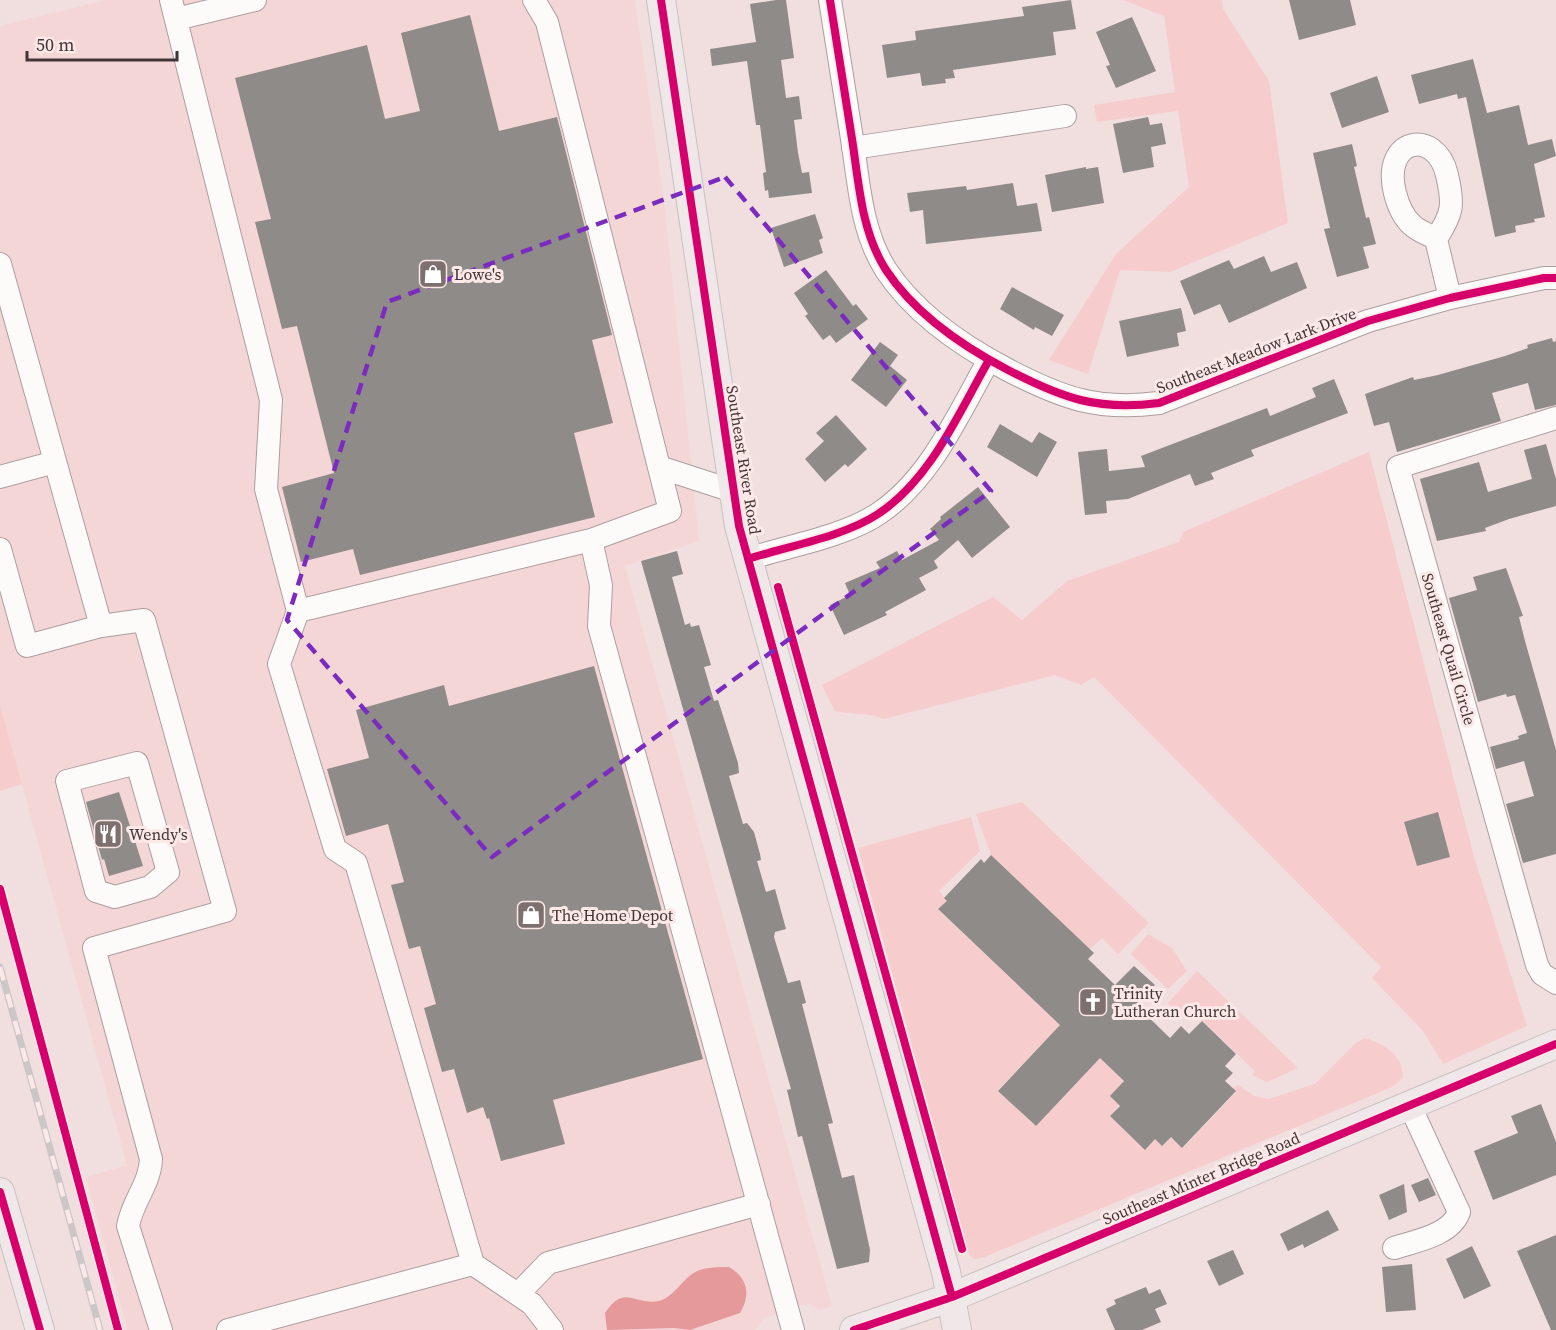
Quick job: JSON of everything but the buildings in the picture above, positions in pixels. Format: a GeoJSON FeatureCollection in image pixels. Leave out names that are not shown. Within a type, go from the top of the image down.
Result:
{"type":"FeatureCollection","features":[{"type":"Feature","properties":{"kind":"main road","name":"Southeast River Road"},"geometry":{"type":"LineString","coordinates":[[661,0],[734,491],[748,559],[952,1298],[957,1330]]}},
{"type":"Feature","properties":{"kind":"main road","name":"Southeast Minter Bridge Road"},"geometry":{"type":"LineString","coordinates":[[854,1330],[952,1298],[1556,1044]]}},
{"type":"Feature","properties":{"kind":"main road"},"geometry":{"type":"LineString","coordinates":[[0,1192],[40,1330]]}},
{"type":"Feature","properties":{"kind":"street"},"geometry":{"type":"LineString","coordinates":[[255,0],[174,10],[271,400],[266,489],[298,611],[279,664],[335,849],[356,863],[473,1264],[532,1304],[552,1330]]}},
{"type":"Feature","properties":{"kind":"street"},"geometry":{"type":"LineString","coordinates":[[298,611],[591,540],[670,511],[547,22],[534,0]]}},
{"type":"Feature","properties":{"kind":"street","name":"Southeast Meadow Lark Drive"},"geometry":{"type":"LineString","coordinates":[[830,0],[862,207],[885,268],[911,302],[966,345],[989,360],[1044,388],[1091,404],[1134,406],[1159,403],[1368,321],[1450,298],[1544,278],[1556,278]]}},
{"type":"Feature","properties":{"kind":"street"},"geometry":{"type":"LineString","coordinates":[[853,148],[1065,116]]}},
{"type":"Feature","properties":{"kind":"street"},"geometry":{"type":"LineString","coordinates":[[1436,239],[1450,298]]}},
{"type":"Feature","properties":{"kind":"street"},"geometry":{"type":"LineString","coordinates":[[0,264],[101,626]]}},
{"type":"Feature","properties":{"kind":"street"},"geometry":{"type":"LineString","coordinates":[[748,559],[855,526],[878,514],[914,483],[934,456],[989,360]]}},
{"type":"Feature","properties":{"kind":"street","name":"Southeast Quail Circle"},"geometry":{"type":"LineString","coordinates":[[1556,418],[1398,467],[1537,965],[1542,974],[1556,983]]}},
{"type":"Feature","properties":{"kind":"street"},"geometry":{"type":"LineString","coordinates":[[0,477],[55,462]]}},
{"type":"Feature","properties":{"kind":"street"},"geometry":{"type":"LineString","coordinates":[[659,467],[734,491]]}},
{"type":"Feature","properties":{"kind":"street"},"geometry":{"type":"LineString","coordinates":[[591,540],[602,585],[599,626],[793,1330]]}},
{"type":"Feature","properties":{"kind":"street"},"geometry":{"type":"LineString","coordinates":[[0,549],[27,646],[101,626],[144,620],[225,911],[94,948],[151,1159],[150,1175],[130,1215],[128,1226],[161,1330]]}},
{"type":"Feature","properties":{"kind":"street"},"geometry":{"type":"LineString","coordinates":[[137,763],[168,872],[150,887],[115,897],[96,891],[67,781],[137,763]]}},
{"type":"Feature","properties":{"kind":"street"},"geometry":{"type":"LineString","coordinates":[[1394,1248],[1436,1234],[1455,1222],[1459,1212],[1410,1106]]}},
{"type":"Feature","properties":{"kind":"street"},"geometry":{"type":"LineString","coordinates":[[518,1294],[549,1263],[759,1204]]}},
{"type":"Feature","properties":{"kind":"street"},"geometry":{"type":"LineString","coordinates":[[228,1330],[283,1323],[473,1264]]}},
{"type":"Feature","properties":{"kind":"highlighted area"},"geometry":{"type":"Polygon","coordinates":[[[725,177],[991,491],[492,857],[287,620],[387,302],[725,177]]]}},
{"type":"Feature","properties":{"kind":"shaded area"},"geometry":{"type":"Polygon","coordinates":[[[106,0],[635,0],[665,209],[699,541],[625,566],[832,1306],[820,1310],[808,1303],[764,1318],[755,1330],[128,1330],[86,1177],[127,1165],[0,705],[0,26],[106,0]]]}},
{"type":"Feature","properties":{"kind":"shaded area"},"geometry":{"type":"Polygon","coordinates":[[[1123,0],[1222,0],[1223,9],[1269,81],[1288,223],[1170,272],[1120,270],[1088,374],[1049,360],[1116,254],[1189,187],[1178,111],[1097,122],[1094,105],[1175,92],[1164,16],[1123,0]]]}},
{"type":"Feature","properties":{"kind":"shaded area"},"geometry":{"type":"Polygon","coordinates":[[[1369,452],[1474,857],[1527,1026],[1443,1064],[1423,1031],[1372,978],[1381,967],[1094,677],[1081,685],[1055,675],[884,719],[872,715],[835,711],[822,685],[993,597],[1022,620],[1067,581],[1179,542],[1183,532],[1369,452]]]}},
{"type":"Feature","properties":{"kind":"shaded area"},"geometry":{"type":"Polygon","coordinates":[[[0,705],[22,784],[0,791],[0,705]]]}},
{"type":"Feature","properties":{"kind":"shaded area"},"geometry":{"type":"Polygon","coordinates":[[[1022,802],[1149,923],[1118,954],[1102,938],[1090,949],[991,855],[976,814],[1022,802]]]}},
{"type":"Feature","properties":{"kind":"shaded area"},"geometry":{"type":"Polygon","coordinates":[[[971,817],[980,851],[939,891],[947,901],[938,910],[1040,1006],[1075,1009],[998,1090],[1035,1126],[1109,1048],[1123,1083],[1121,1099],[1110,1116],[1145,1149],[1155,1139],[1162,1146],[1171,1137],[1183,1148],[1236,1092],[1233,1088],[1238,1085],[1254,1096],[1269,1099],[1315,1084],[1356,1043],[1365,1038],[1392,1052],[1400,1063],[1403,1078],[1392,1087],[982,1258],[974,1259],[969,1254],[858,848],[971,817]]]}},
{"type":"Feature","properties":{"kind":"shaded area"},"geometry":{"type":"Polygon","coordinates":[[[1148,934],[1172,948],[1187,971],[1168,989],[1131,954],[1148,934]]]}},
{"type":"Feature","properties":{"kind":"shaded area"},"geometry":{"type":"Polygon","coordinates":[[[1197,971],[1298,1068],[1267,1082],[1252,1075],[1255,1071],[1193,1012],[1185,1019],[1168,1003],[1197,971]]]}},
{"type":"Feature","properties":{"kind":"shaded area"},"geometry":{"type":"Polygon","coordinates":[[[729,1267],[740,1276],[746,1287],[746,1300],[740,1313],[690,1330],[674,1328],[607,1330],[605,1313],[618,1299],[624,1297],[650,1302],[659,1301],[700,1270],[729,1267]]]}},
{"type":"Feature","properties":{"kind":"railway"},"geometry":{"type":"LineString","coordinates":[[0,967],[100,1330]]}},
{"type":"Feature","properties":{"kind":"cycle path"},"geometry":{"type":"LineString","coordinates":[[661,0],[739,526],[952,1297]]}},
{"type":"Feature","properties":{"kind":"cycle path"},"geometry":{"type":"LineString","coordinates":[[830,0],[862,206],[871,239],[886,270],[911,301],[941,328],[1008,370],[1063,395],[1080,400],[1117,405],[1159,403],[1368,321],[1450,298],[1544,278],[1556,278]]}},
{"type":"Feature","properties":{"kind":"cycle path"},"geometry":{"type":"LineString","coordinates":[[748,559],[849,529],[878,514],[897,500],[913,483],[942,444],[989,360]]}},
{"type":"Feature","properties":{"kind":"cycle path"},"geometry":{"type":"LineString","coordinates":[[778,587],[962,1249]]}},
{"type":"Feature","properties":{"kind":"cycle path"},"geometry":{"type":"LineString","coordinates":[[0,889],[118,1330]]}},
{"type":"Feature","properties":{"kind":"cycle path"},"geometry":{"type":"LineString","coordinates":[[854,1330],[952,1297],[1556,1044]]}},
{"type":"Feature","properties":{"kind":"cycle path"},"geometry":{"type":"LineString","coordinates":[[0,1192],[40,1330]]}},
{"type":"Feature","properties":{"kind":"place","name":"Lowe's"},"geometry":{"type":"Point","coordinates":[433,274]}},
{"type":"Feature","properties":{"kind":"place","name":"Wendy's"},"geometry":{"type":"Point","coordinates":[108,834]}},
{"type":"Feature","properties":{"kind":"place","name":"The Home Depot"},"geometry":{"type":"Point","coordinates":[531,915]}},
{"type":"Feature","properties":{"kind":"place","name":"Trinity Lutheran Church"},"geometry":{"type":"Point","coordinates":[1093,1002]}}]}
